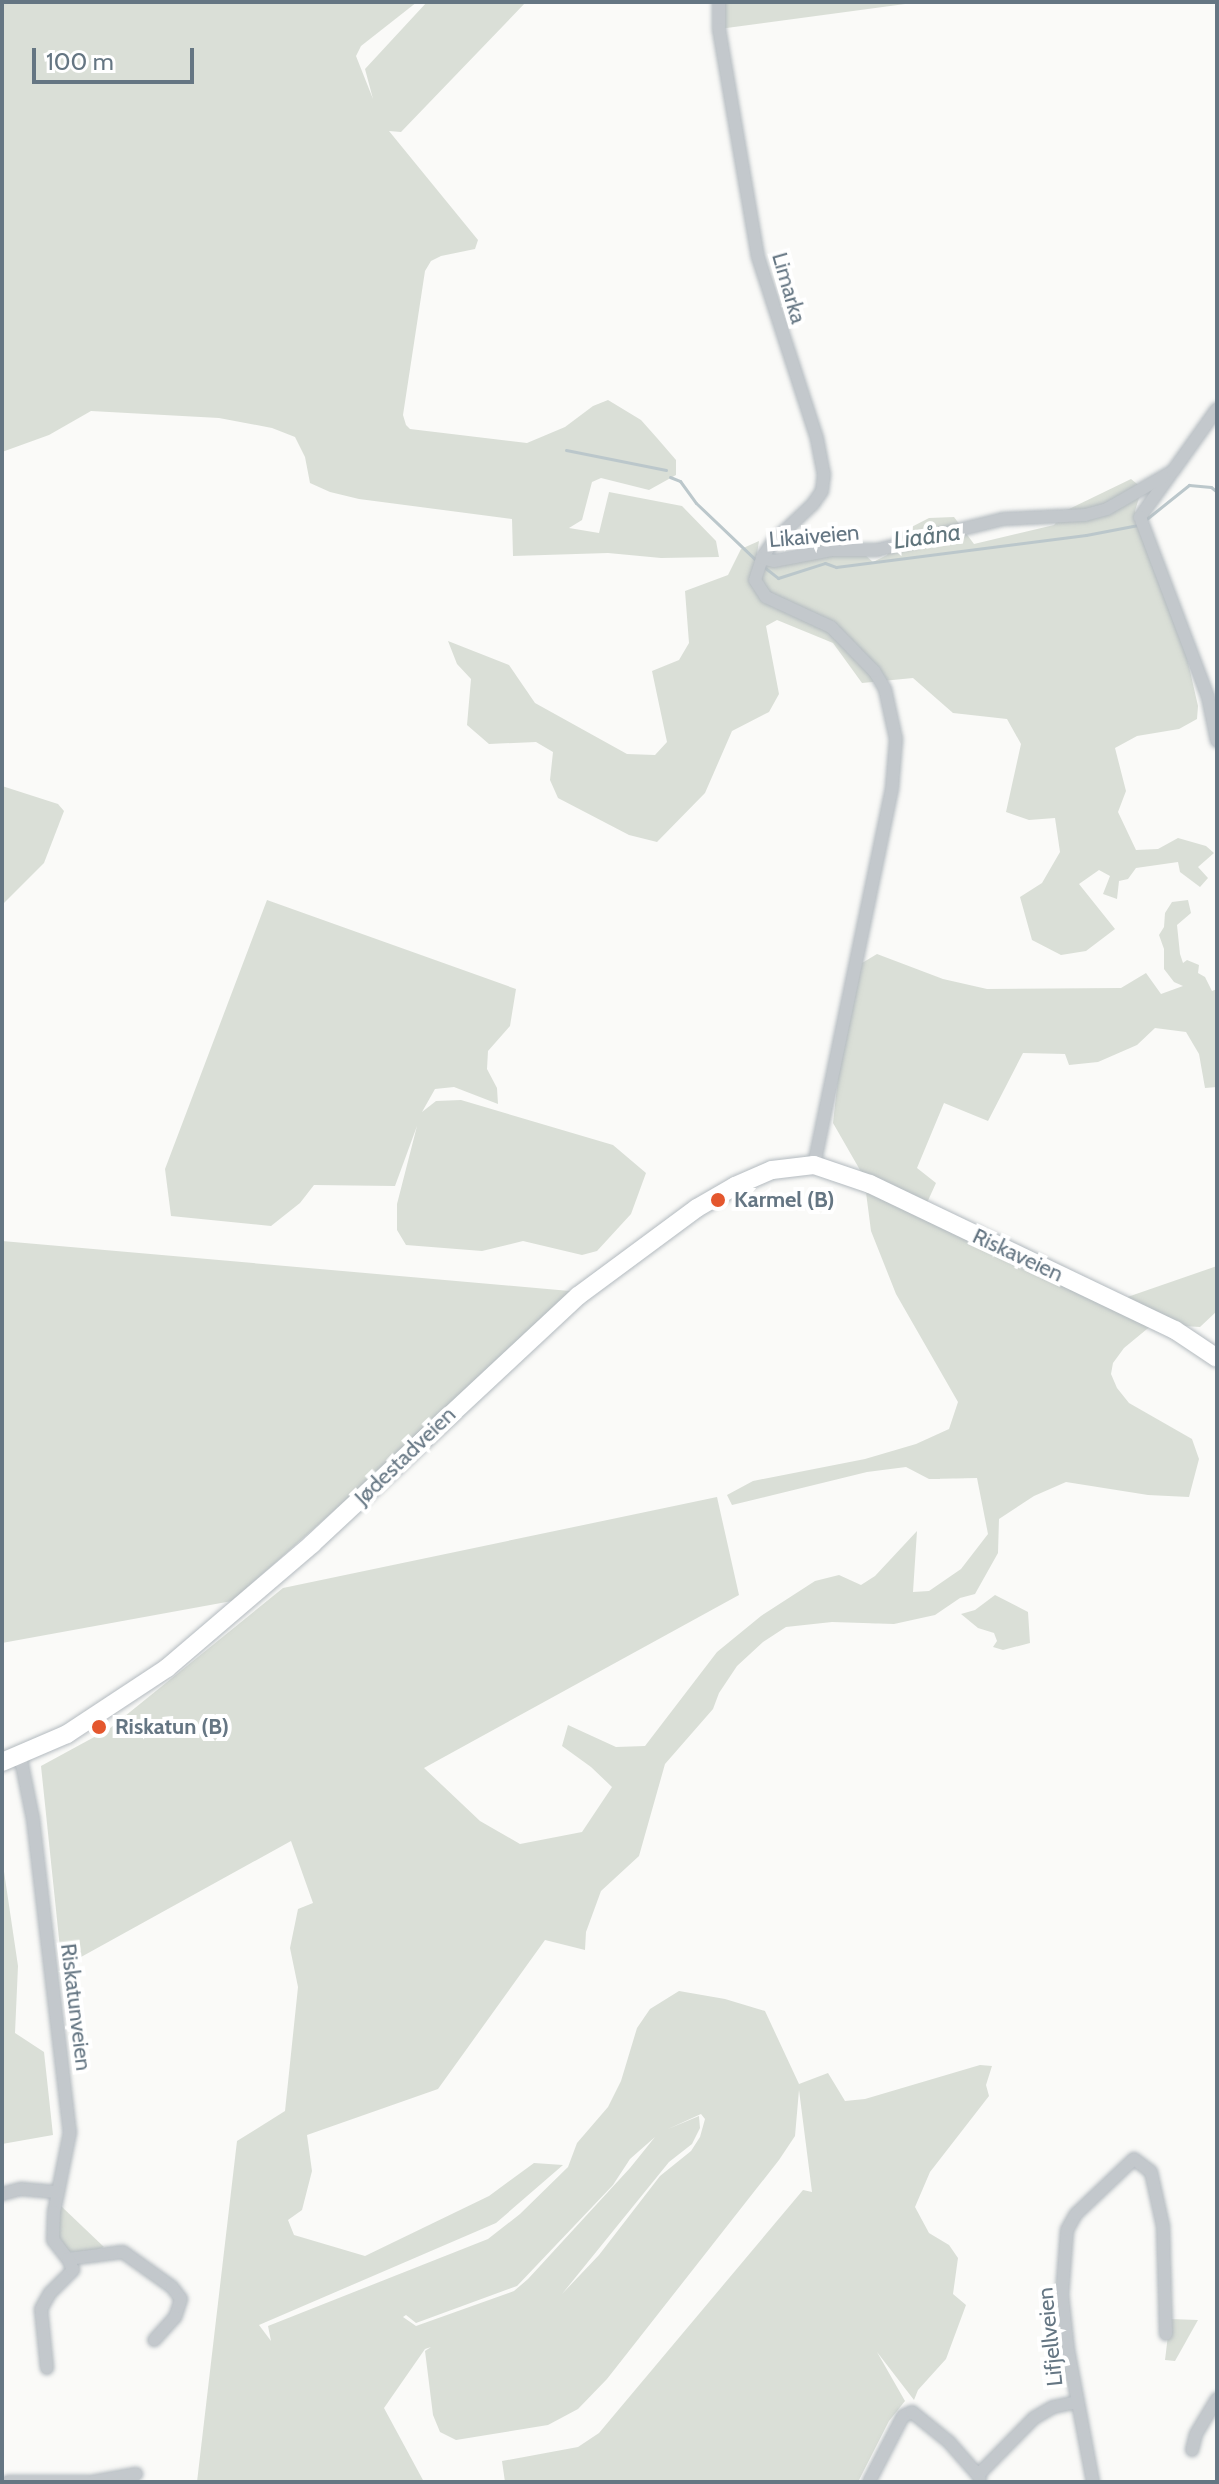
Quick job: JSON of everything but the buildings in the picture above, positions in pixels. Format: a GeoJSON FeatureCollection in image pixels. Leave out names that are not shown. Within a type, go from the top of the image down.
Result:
{"type":"FeatureCollection","features":[{"type":"Feature","properties":{"kind":"main road","name":"Riskaveien"},"geometry":{"type":"LineString","coordinates":[[814,1165],[870,1184],[1125,1305],[1175,1330],[1217,1358]]}},
{"type":"Feature","properties":{"kind":"main road","name":"Jødestadveien"},"geometry":{"type":"LineString","coordinates":[[2,1762],[101,1715],[210,1633],[312,1544],[561,1310],[617,1264],[735,1186],[782,1167],[814,1165]]}},
{"type":"Feature","properties":{"kind":"street","name":"Limarka"},"geometry":{"type":"LineString","coordinates":[[719,2],[719,29],[758,257],[817,439],[824,474],[822,491],[813,504],[773,542],[762,558]]}},
{"type":"Feature","properties":{"kind":"street","name":"Likaiveien"},"geometry":{"type":"LineString","coordinates":[[814,1165],[892,788],[896,739],[885,689],[874,671],[831,627],[766,597],[755,580],[762,558],[774,561],[833,550],[877,550],[1003,519],[1085,515],[1107,509],[1173,471],[1217,409]]}},
{"type":"Feature","properties":{"kind":"street"},"geometry":{"type":"LineString","coordinates":[[1173,471],[1140,517],[1208,697],[1217,741]]}},
{"type":"Feature","properties":{"kind":"street","name":"Riskatunveien"},"geometry":{"type":"LineString","coordinates":[[20,1755],[33,1819],[67,2092],[70,2132],[58,2192],[53,2240],[68,2259]]}},
{"type":"Feature","properties":{"kind":"street","name":"Lifjellveien"},"geometry":{"type":"LineString","coordinates":[[1093,2482],[1077,2402],[1062,2295],[1067,2230],[1076,2214],[1134,2159],[1151,2172],[1163,2226],[1166,2334]]}},
{"type":"Feature","properties":{"kind":"street"},"geometry":{"type":"LineString","coordinates":[[2,2194],[21,2189],[58,2192]]}},
{"type":"Feature","properties":{"kind":"street"},"geometry":{"type":"LineString","coordinates":[[47,2368],[41,2309],[50,2293],[73,2270],[68,2259],[123,2252],[172,2287],[181,2299],[175,2317],[154,2340]]}},
{"type":"Feature","properties":{"kind":"street"},"geometry":{"type":"LineString","coordinates":[[1192,2450],[1196,2434],[1217,2399]]}},
{"type":"Feature","properties":{"kind":"street"},"geometry":{"type":"LineString","coordinates":[[869,2482],[903,2416],[912,2412],[949,2442],[980,2478],[1034,2418],[1053,2407],[1077,2402]]}},
{"type":"Feature","properties":{"kind":"street"},"geometry":{"type":"LineString","coordinates":[[5,2482],[90,2482],[136,2474]]}},
{"type":"Feature","properties":{"kind":"shaded area"},"geometry":{"type":"Polygon","coordinates":[[[2,2],[417,2],[361,46],[356,56],[373,99],[365,69],[427,2],[526,2],[401,132],[389,131],[478,240],[475,249],[441,256],[431,261],[425,271],[403,415],[406,425],[410,429],[527,443],[565,427],[593,406],[608,400],[641,420],[676,460],[676,475],[649,490],[601,478],[592,482],[582,520],[569,528],[599,533],[609,492],[682,506],[716,541],[719,557],[661,558],[608,553],[513,556],[512,519],[359,499],[330,492],[310,483],[305,457],[295,437],[272,428],[219,418],[91,411],[49,435],[2,452],[2,2]]]}},
{"type":"Feature","properties":{"kind":"shaded area"},"geometry":{"type":"Polygon","coordinates":[[[719,2],[920,2],[719,29],[719,2]]]}},
{"type":"Feature","properties":{"kind":"shaded area"},"geometry":{"type":"Polygon","coordinates":[[[1131,479],[1142,488],[1135,511],[1138,526],[1185,649],[1198,706],[1197,719],[1179,729],[1137,736],[1115,748],[1126,791],[1118,812],[1136,850],[1158,849],[1178,838],[1206,846],[1214,853],[1198,867],[1208,878],[1200,887],[1180,872],[1178,862],[1136,868],[1128,879],[1119,881],[1117,899],[1103,894],[1110,876],[1099,870],[1079,884],[1115,929],[1086,951],[1061,955],[1032,940],[1020,897],[1042,883],[1060,852],[1055,818],[1029,820],[1006,812],[1021,744],[1007,719],[953,713],[913,678],[862,683],[833,643],[777,620],[766,626],[779,694],[769,712],[732,731],[705,793],[657,842],[629,835],[558,798],[550,780],[553,752],[536,742],[489,744],[467,725],[471,679],[457,664],[448,641],[509,665],[535,703],[627,754],[655,755],[667,742],[652,671],[679,660],[689,643],[685,591],[728,575],[741,549],[759,541],[755,567],[777,565],[800,556],[838,531],[873,562],[887,555],[896,535],[929,518],[954,517],[974,544],[1054,525],[1067,510],[1131,479]]]}},
{"type":"Feature","properties":{"kind":"shaded area"},"geometry":{"type":"Polygon","coordinates":[[[2,786],[58,804],[64,811],[44,863],[2,905],[2,786]]]}},
{"type":"Feature","properties":{"kind":"shaded area"},"geometry":{"type":"Polygon","coordinates":[[[267,900],[516,989],[510,1026],[488,1051],[487,1069],[497,1088],[498,1104],[454,1087],[435,1089],[422,1112],[436,1101],[461,1100],[613,1145],[646,1173],[631,1214],[597,1251],[582,1255],[523,1241],[482,1251],[406,1245],[397,1230],[397,1204],[417,1126],[395,1186],[314,1185],[300,1203],[271,1226],[171,1216],[165,1169],[267,900]]]}},
{"type":"Feature","properties":{"kind":"shaded area"},"geometry":{"type":"Polygon","coordinates":[[[1188,900],[1191,913],[1177,925],[1183,963],[1187,960],[1199,965],[1198,973],[1205,977],[1212,991],[1217,989],[1217,1087],[1205,1088],[1199,1054],[1186,1032],[1155,1028],[1137,1045],[1098,1062],[1069,1065],[1065,1054],[1023,1053],[988,1121],[944,1103],[917,1168],[936,1183],[921,1216],[1113,1302],[1217,1266],[1217,1311],[1200,1327],[1183,1326],[1168,1317],[1147,1329],[1124,1348],[1113,1363],[1111,1374],[1129,1403],[1192,1439],[1199,1459],[1189,1497],[1148,1495],[1066,1482],[1034,1496],[999,1519],[998,1553],[975,1594],[960,1598],[935,1615],[894,1624],[832,1622],[786,1627],[763,1642],[737,1666],[719,1693],[713,1709],[665,1764],[639,1856],[601,1891],[586,1932],[585,1950],[545,1940],[438,2089],[307,2135],[312,2171],[302,2210],[288,2220],[294,2235],[365,2256],[489,2196],[534,2163],[563,2165],[496,2223],[259,2325],[271,2341],[268,2326],[488,2239],[520,2214],[568,2167],[577,2143],[608,2107],[621,2081],[637,2028],[650,2009],[679,1991],[725,1999],[765,2011],[799,2084],[828,2073],[845,2101],[865,2099],[980,2065],[992,2066],[986,2085],[989,2096],[930,2172],[915,2207],[929,2233],[949,2245],[958,2258],[953,2294],[966,2305],[946,2359],[918,2390],[914,2400],[877,2352],[905,2401],[889,2421],[858,2482],[505,2482],[502,2461],[578,2447],[599,2433],[803,2190],[812,2192],[799,2090],[795,2136],[779,2160],[607,2379],[578,2409],[548,2425],[456,2440],[440,2432],[433,2415],[425,2351],[431,2347],[425,2349],[384,2408],[424,2482],[197,2482],[237,2141],[285,2111],[298,1987],[290,1948],[298,1909],[313,1903],[291,1841],[72,1962],[61,1958],[41,1766],[109,1729],[283,1588],[717,1497],[739,1595],[424,1768],[480,1821],[520,1844],[582,1832],[612,1787],[562,1746],[568,1725],[616,1747],[645,1746],[717,1652],[761,1616],[815,1581],[839,1575],[861,1585],[875,1576],[917,1531],[913,1592],[929,1591],[961,1569],[988,1534],[977,1478],[929,1479],[906,1467],[867,1472],[732,1505],[727,1495],[753,1481],[865,1459],[916,1444],[949,1429],[958,1402],[896,1294],[871,1231],[864,1177],[833,1123],[838,1078],[862,963],[877,954],[943,979],[987,989],[1121,988],[1146,973],[1161,994],[1183,986],[1174,982],[1164,969],[1164,949],[1159,935],[1164,927],[1165,913],[1172,902],[1188,900]],[[701,2114],[668,2129],[699,2116],[700,2128],[692,2144],[669,2162],[562,2294],[599,2255],[660,2176],[691,2151],[700,2137],[705,2119],[701,2114]],[[655,2137],[630,2159],[613,2185],[517,2286],[416,2323],[406,2315],[403,2317],[416,2326],[514,2291],[630,2168],[655,2137]]]}},
{"type":"Feature","properties":{"kind":"shaded area"},"geometry":{"type":"Polygon","coordinates":[[[2,1241],[581,1292],[232,1601],[2,1643],[2,1241]]]}},
{"type":"Feature","properties":{"kind":"shaded area"},"geometry":{"type":"Polygon","coordinates":[[[995,1595],[1028,1612],[1030,1643],[1003,1650],[993,1647],[997,1641],[994,1633],[978,1628],[961,1614],[975,1610],[995,1595]]]}},
{"type":"Feature","properties":{"kind":"shaded area"},"geometry":{"type":"Polygon","coordinates":[[[2,1858],[18,1966],[15,2033],[44,2052],[53,2135],[2,2144],[2,1858]]]}},
{"type":"Feature","properties":{"kind":"shaded area"},"geometry":{"type":"Polygon","coordinates":[[[61,2206],[104,2247],[85,2255],[68,2251],[56,2232],[61,2206]]]}},
{"type":"Feature","properties":{"kind":"shaded area"},"geometry":{"type":"Polygon","coordinates":[[[1170,2319],[1198,2320],[1175,2361],[1165,2360],[1170,2319]]]}},
{"type":"Feature","properties":{"kind":"waterway","name":"Liaåna"},"geometry":{"type":"LineString","coordinates":[[566,450],[666,470]]}},
{"type":"Feature","properties":{"kind":"waterway","name":"Liaåna"},"geometry":{"type":"LineString","coordinates":[[670,477],[680,481],[696,503],[758,562]]}},
{"type":"Feature","properties":{"kind":"waterway","name":"Liaåna"},"geometry":{"type":"LineString","coordinates":[[1144,521],[1189,485],[1211,487],[1217,492]]}},
{"type":"Feature","properties":{"kind":"waterway","name":"Liaåna"},"geometry":{"type":"LineString","coordinates":[[764,567],[778,578],[825,563],[836,567],[1086,535],[1138,525]]}},
{"type":"Feature","properties":{"kind":"place","name":"Karmel (B)"},"geometry":{"type":"Point","coordinates":[718,1200]}},
{"type":"Feature","properties":{"kind":"place","name":"Riskatun (B)"},"geometry":{"type":"Point","coordinates":[99,1727]}}]}
